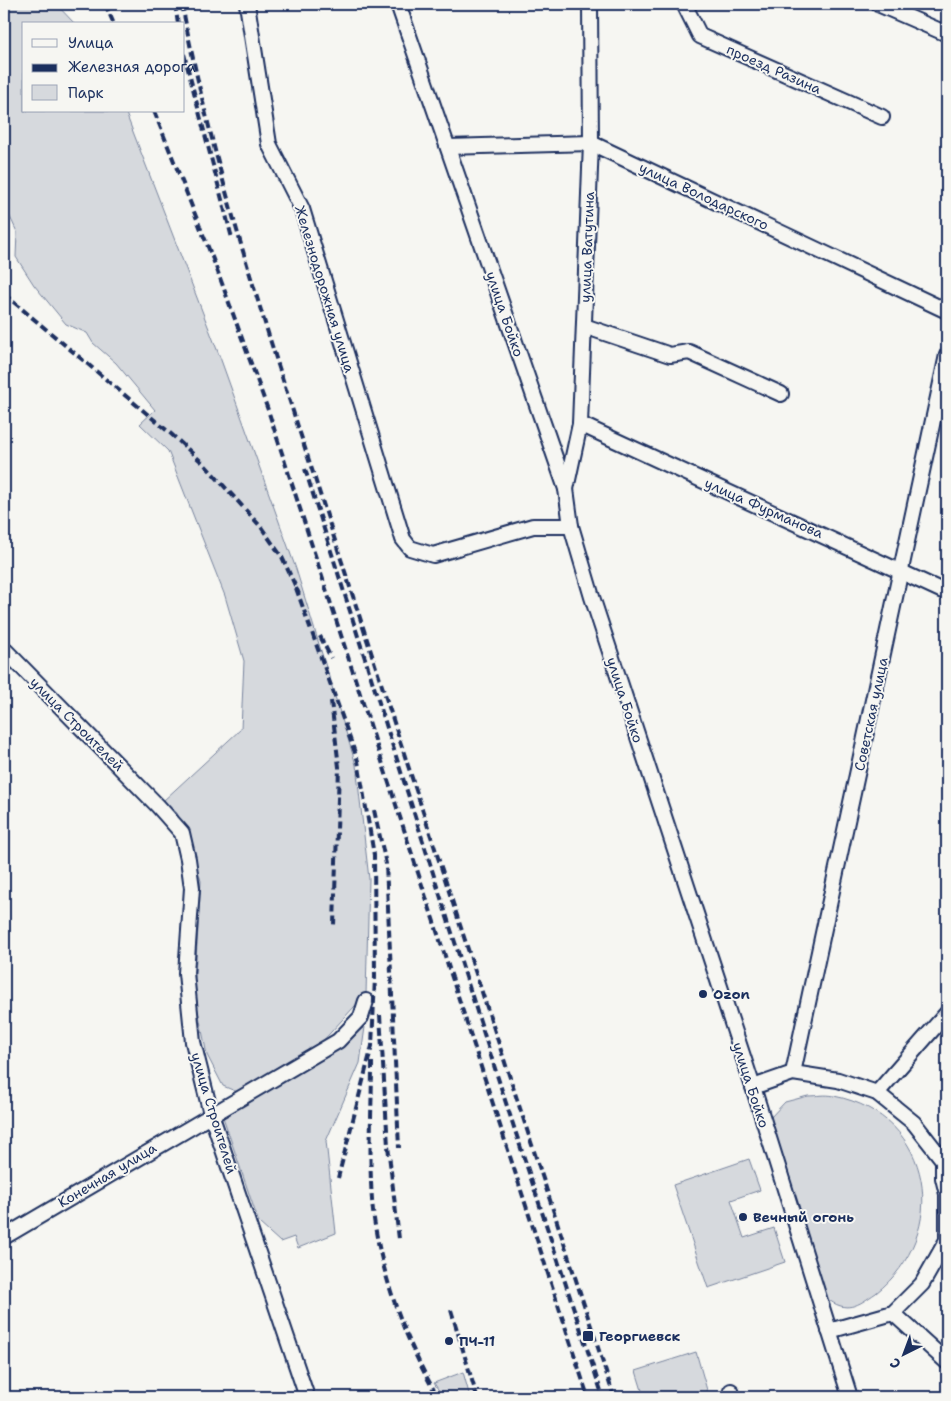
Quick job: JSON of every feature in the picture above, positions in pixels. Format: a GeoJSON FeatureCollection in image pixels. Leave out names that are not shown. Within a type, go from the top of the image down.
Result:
{"type":"FeatureCollection","features":[{"type":"Feature","properties":{"kind":"street","name":"Железнодорожная улица"},"geometry":{"type":"LineString","coordinates":[[247,4],[269,144],[302,209],[399,530],[410,548],[433,555],[533,526],[571,526]]}},
{"type":"Feature","properties":{"kind":"street","name":"улица Бойко"},"geometry":{"type":"LineString","coordinates":[[398,4],[566,489],[571,526],[595,606],[753,1087],[850,1397]]}},
{"type":"Feature","properties":{"kind":"street","name":"улица Ватутина"},"geometry":{"type":"LineString","coordinates":[[566,489],[580,424],[590,143],[590,4]]}},
{"type":"Feature","properties":{"kind":"street","name":"проезд Разина"},"geometry":{"type":"LineString","coordinates":[[684,4],[700,36],[882,117]]}},
{"type":"Feature","properties":{"kind":"street"},"geometry":{"type":"LineString","coordinates":[[878,4],[947,34]]}},
{"type":"Feature","properties":{"kind":"street","name":"улица Володарского"},"geometry":{"type":"LineString","coordinates":[[448,147],[590,143],[947,311]]}},
{"type":"Feature","properties":{"kind":"street"},"geometry":{"type":"LineString","coordinates":[[584,326],[670,355],[689,352],[781,394]]}},
{"type":"Feature","properties":{"kind":"street","name":"Советская улица"},"geometry":{"type":"LineString","coordinates":[[793,1073],[947,355]]}},
{"type":"Feature","properties":{"kind":"street","name":"улица Фурманова"},"geometry":{"type":"LineString","coordinates":[[580,424],[902,570],[947,593]]}},
{"type":"Feature","properties":{"kind":"street","name":"улица Строителей"},"geometry":{"type":"LineString","coordinates":[[4,650],[158,806],[182,833],[192,888],[186,973],[193,1042],[211,1114],[307,1397]]}},
{"type":"Feature","properties":{"kind":"street","name":"Конечная улица"},"geometry":{"type":"LineString","coordinates":[[4,1237],[211,1114],[304,1063],[338,1041],[361,1017],[366,1001]]}},
{"type":"Feature","properties":{"kind":"street"},"geometry":{"type":"LineString","coordinates":[[878,1093],[947,1013]]}},
{"type":"Feature","properties":{"kind":"street"},"geometry":{"type":"LineString","coordinates":[[753,1087],[793,1073],[838,1080],[878,1093],[914,1124],[945,1159],[947,1240],[922,1284],[893,1313],[829,1331]]}},
{"type":"Feature","properties":{"kind":"street"},"geometry":{"type":"LineString","coordinates":[[893,1313],[947,1362]]}},
{"type":"Feature","properties":{"kind":"green space"},"geometry":{"type":"Polygon","coordinates":[[[4,4],[56,4],[73,22],[22,22],[22,112],[125,112],[221,360],[296,569],[356,765],[369,879],[366,994],[320,1044],[240,1093],[223,1086],[207,1055],[194,991],[201,881],[188,838],[177,813],[163,801],[241,729],[244,661],[225,596],[168,451],[140,424],[155,410],[116,363],[93,343],[87,333],[66,324],[34,285],[16,257],[17,232],[4,204],[4,4]]]}},
{"type":"Feature","properties":{"kind":"green space"},"geometry":{"type":"Polygon","coordinates":[[[365,1027],[360,1063],[326,1141],[336,1233],[298,1248],[294,1237],[280,1242],[259,1223],[223,1117],[365,1027]]]}},
{"type":"Feature","properties":{"kind":"green space"},"geometry":{"type":"Polygon","coordinates":[[[808,1096],[834,1096],[868,1108],[894,1127],[911,1152],[921,1180],[922,1210],[915,1240],[900,1268],[876,1293],[857,1305],[840,1306],[826,1298],[769,1119],[785,1102],[808,1096]]]}},
{"type":"Feature","properties":{"kind":"green space"},"geometry":{"type":"Polygon","coordinates":[[[749,1159],[760,1190],[731,1200],[744,1238],[774,1228],[785,1262],[708,1288],[673,1185],[749,1159]]]}},
{"type":"Feature","properties":{"kind":"green space"},"geometry":{"type":"Polygon","coordinates":[[[696,1352],[709,1397],[644,1397],[636,1371],[696,1352]]]}},
{"type":"Feature","properties":{"kind":"green space"},"geometry":{"type":"Polygon","coordinates":[[[463,1372],[470,1397],[443,1397],[434,1383],[463,1372]]]}},
{"type":"Feature","properties":{"kind":"railway"},"geometry":{"type":"LineString","coordinates":[[105,4],[113,22]]}},
{"type":"Feature","properties":{"kind":"railway"},"geometry":{"type":"LineString","coordinates":[[175,4],[178,22]]}},
{"type":"Feature","properties":{"kind":"railway"},"geometry":{"type":"LineString","coordinates":[[182,4],[196,74],[213,143],[252,281],[373,659],[614,1397]]}},
{"type":"Feature","properties":{"kind":"railway"},"geometry":{"type":"LineString","coordinates":[[185,58],[232,238]]}},
{"type":"Feature","properties":{"kind":"railway"},"geometry":{"type":"LineString","coordinates":[[154,112],[216,267],[268,410],[588,1397]]}},
{"type":"Feature","properties":{"kind":"railway"},"geometry":{"type":"LineString","coordinates":[[4,294],[170,433],[205,465],[261,527],[282,557],[299,594]]}},
{"type":"Feature","properties":{"kind":"railway"},"geometry":{"type":"LineString","coordinates":[[305,469],[504,1097],[603,1397]]}},
{"type":"Feature","properties":{"kind":"railway"},"geometry":{"type":"LineString","coordinates":[[296,588],[358,761],[374,855],[375,977],[372,1046],[338,1178]]}},
{"type":"Feature","properties":{"kind":"railway"},"geometry":{"type":"LineString","coordinates":[[320,636],[331,658]]}},
{"type":"Feature","properties":{"kind":"railway"},"geometry":{"type":"LineString","coordinates":[[331,701],[339,767],[334,925]]}},
{"type":"Feature","properties":{"kind":"railway"},"geometry":{"type":"LineString","coordinates":[[374,810],[386,864],[399,1148]]}},
{"type":"Feature","properties":{"kind":"railway"},"geometry":{"type":"LineString","coordinates":[[380,1015],[388,1146],[399,1239]]}},
{"type":"Feature","properties":{"kind":"railway"},"geometry":{"type":"LineString","coordinates":[[372,1062],[371,1174],[376,1234],[388,1283],[405,1331],[438,1397]]}},
{"type":"Feature","properties":{"kind":"railway"},"geometry":{"type":"LineString","coordinates":[[451,1310],[477,1397]]}},
{"type":"Feature","properties":{"kind":"place","name":"Ozon"},"geometry":{"type":"Point","coordinates":[703,994]}},
{"type":"Feature","properties":{"kind":"place","name":"Вечный огонь"},"geometry":{"type":"Point","coordinates":[743,1217]}},
{"type":"Feature","properties":{"kind":"place","name":"Георгиевск"},"geometry":{"type":"Point","coordinates":[588,1336]}},
{"type":"Feature","properties":{"kind":"place","name":"ПЧ-11"},"geometry":{"type":"Point","coordinates":[449,1341]}}]}
